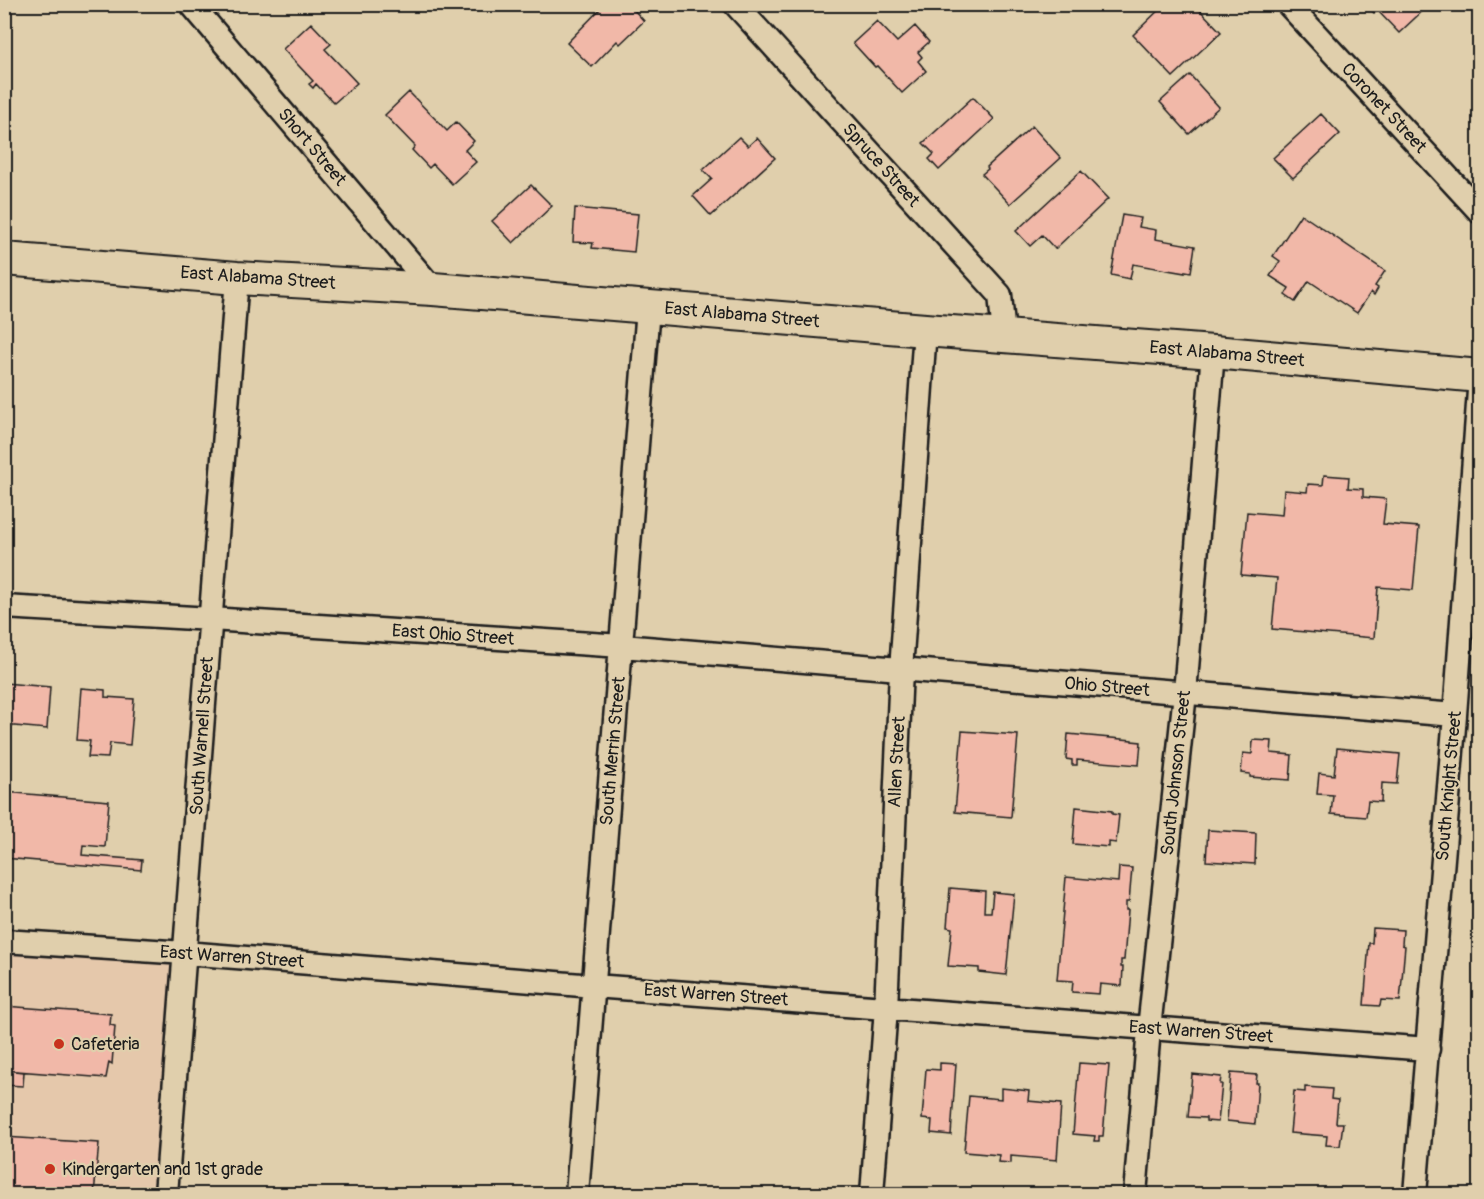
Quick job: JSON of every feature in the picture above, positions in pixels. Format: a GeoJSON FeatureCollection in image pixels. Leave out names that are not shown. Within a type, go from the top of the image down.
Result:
{"type":"FeatureCollection","features":[{"type":"Feature","properties":{"kind":"street","name":"Short Street"},"geometry":{"type":"LineString","coordinates":[[191,4],[433,289]]}},
{"type":"Feature","properties":{"kind":"street","name":"Spruce Street"},"geometry":{"type":"LineString","coordinates":[[735,4],[1000,295],[1004,335]]}},
{"type":"Feature","properties":{"kind":"street","name":"Coronet Street"},"geometry":{"type":"LineString","coordinates":[[1288,4],[1479,212]]}},
{"type":"Feature","properties":{"kind":"street","name":"East Alabama Street"},"geometry":{"type":"LineString","coordinates":[[4,259],[237,278],[433,289],[1213,352],[1479,376]]}},
{"type":"Feature","properties":{"kind":"street","name":"South Warnell Street"},"geometry":{"type":"LineString","coordinates":[[166,1194],[237,278]]}},
{"type":"Feature","properties":{"kind":"street","name":"South Merrin Street"},"geometry":{"type":"LineString","coordinates":[[577,1194],[648,308]]}},
{"type":"Feature","properties":{"kind":"street","name":"Allen Street"},"geometry":{"type":"LineString","coordinates":[[872,1194],[886,1008],[902,670],[925,330]]}},
{"type":"Feature","properties":{"kind":"street","name":"South Johnson Street"},"geometry":{"type":"LineString","coordinates":[[1136,1194],[1149,1029],[1185,693],[1213,352]]}},
{"type":"Feature","properties":{"kind":"street","name":"South Knight Street"},"geometry":{"type":"LineString","coordinates":[[1415,1194],[1455,715],[1479,376]]}},
{"type":"Feature","properties":{"kind":"street","name":"East Ohio Street"},"geometry":{"type":"LineString","coordinates":[[4,607],[211,618],[622,646],[902,670]]}},
{"type":"Feature","properties":{"kind":"street","name":"Ohio Street"},"geometry":{"type":"LineString","coordinates":[[902,670],[1455,715]]}},
{"type":"Feature","properties":{"kind":"street","name":"East Warren Street"},"geometry":{"type":"LineString","coordinates":[[4,941],[1428,1049]]}},
{"type":"Feature","properties":{"kind":"shaded area"},"geometry":{"type":"Polygon","coordinates":[[[4,941],[185,953],[166,1194],[5,1194],[4,941]]]}},
{"type":"Feature","properties":{"kind":"building"},"geometry":{"type":"Polygon","coordinates":[[[605,4],[633,4],[636,8],[634,10],[644,21],[620,44],[617,41],[592,67],[567,43],[605,4]]]}},
{"type":"Feature","properties":{"kind":"building"},"geometry":{"type":"Polygon","coordinates":[[[1165,4],[1194,4],[1221,32],[1173,77],[1133,35],[1165,4]]]}},
{"type":"Feature","properties":{"kind":"building"},"geometry":{"type":"Polygon","coordinates":[[[1365,4],[1430,4],[1399,33],[1377,10],[1374,13],[1365,4]]]}},
{"type":"Feature","properties":{"kind":"building"},"geometry":{"type":"Polygon","coordinates":[[[877,21],[897,42],[915,26],[929,42],[918,52],[922,57],[918,61],[926,71],[902,93],[853,43],[877,21]]]}},
{"type":"Feature","properties":{"kind":"building"},"geometry":{"type":"Polygon","coordinates":[[[311,23],[331,44],[325,49],[357,83],[334,103],[316,84],[313,88],[309,84],[313,81],[283,49],[311,23]]]}},
{"type":"Feature","properties":{"kind":"building"},"geometry":{"type":"Polygon","coordinates":[[[1190,75],[1219,107],[1189,134],[1160,102],[1190,75]]]}},
{"type":"Feature","properties":{"kind":"building"},"geometry":{"type":"Polygon","coordinates":[[[409,92],[447,131],[456,122],[474,141],[465,150],[476,162],[452,184],[433,164],[429,168],[412,150],[415,146],[385,115],[409,92]]]}},
{"type":"Feature","properties":{"kind":"building"},"geometry":{"type":"Polygon","coordinates":[[[973,97],[994,119],[939,170],[929,159],[934,154],[923,143],[973,97]]]}},
{"type":"Feature","properties":{"kind":"building"},"geometry":{"type":"Polygon","coordinates":[[[1321,114],[1340,134],[1293,178],[1273,158],[1321,114]]]}},
{"type":"Feature","properties":{"kind":"building"},"geometry":{"type":"Polygon","coordinates":[[[1032,126],[1061,158],[1010,204],[982,174],[1032,126]]]}},
{"type":"Feature","properties":{"kind":"building"},"geometry":{"type":"Polygon","coordinates":[[[739,137],[748,146],[757,138],[775,158],[711,216],[693,196],[712,179],[703,170],[739,137]]]}},
{"type":"Feature","properties":{"kind":"building"},"geometry":{"type":"Polygon","coordinates":[[[1081,171],[1108,199],[1055,249],[1042,235],[1030,246],[1016,231],[1081,171]]]}},
{"type":"Feature","properties":{"kind":"building"},"geometry":{"type":"Polygon","coordinates":[[[531,185],[552,206],[513,243],[492,221],[531,185]]]}},
{"type":"Feature","properties":{"kind":"building"},"geometry":{"type":"Polygon","coordinates":[[[575,208],[638,214],[634,252],[592,248],[593,243],[573,242],[575,208]]]}},
{"type":"Feature","properties":{"kind":"building"},"geometry":{"type":"Polygon","coordinates":[[[1301,214],[1385,271],[1375,286],[1378,288],[1374,295],[1371,292],[1357,313],[1309,281],[1295,302],[1285,295],[1289,288],[1270,276],[1280,261],[1273,256],[1301,214]]]}},
{"type":"Feature","properties":{"kind":"building"},"geometry":{"type":"Polygon","coordinates":[[[1122,215],[1141,218],[1139,227],[1156,230],[1155,239],[1195,246],[1191,272],[1185,271],[1185,273],[1133,264],[1130,279],[1111,275],[1122,215]]]}},
{"type":"Feature","properties":{"kind":"building"},"geometry":{"type":"Polygon","coordinates":[[[1324,475],[1349,477],[1348,488],[1363,489],[1363,497],[1386,499],[1383,524],[1419,527],[1413,590],[1378,587],[1374,638],[1272,629],[1277,578],[1241,575],[1247,512],[1282,515],[1284,490],[1307,492],[1308,484],[1323,485],[1324,475]]]}},
{"type":"Feature","properties":{"kind":"building"},"geometry":{"type":"Polygon","coordinates":[[[4,683],[50,687],[47,729],[4,725],[4,683]]]}},
{"type":"Feature","properties":{"kind":"building"},"geometry":{"type":"Polygon","coordinates":[[[81,688],[105,690],[105,697],[134,699],[130,745],[110,743],[108,758],[88,757],[90,741],[77,740],[81,688]]]}},
{"type":"Feature","properties":{"kind":"building"},"geometry":{"type":"Polygon","coordinates":[[[962,731],[1018,735],[1011,817],[955,812],[962,731]]]}},
{"type":"Feature","properties":{"kind":"building"},"geometry":{"type":"Polygon","coordinates":[[[1068,734],[1141,742],[1139,765],[1077,760],[1077,765],[1072,765],[1072,760],[1066,759],[1068,734]]]}},
{"type":"Feature","properties":{"kind":"building"},"geometry":{"type":"Polygon","coordinates":[[[1253,740],[1272,741],[1271,753],[1292,755],[1290,780],[1250,777],[1250,774],[1241,773],[1243,753],[1252,754],[1253,740]]]}},
{"type":"Feature","properties":{"kind":"building"},"geometry":{"type":"Polygon","coordinates":[[[1337,748],[1400,754],[1397,784],[1382,783],[1381,802],[1368,801],[1366,817],[1331,814],[1333,795],[1317,794],[1319,773],[1334,775],[1337,748]]]}},
{"type":"Feature","properties":{"kind":"building"},"geometry":{"type":"Polygon","coordinates":[[[4,792],[109,801],[105,847],[83,845],[82,855],[142,860],[141,870],[4,858],[4,792]]]}},
{"type":"Feature","properties":{"kind":"building"},"geometry":{"type":"Polygon","coordinates":[[[1076,807],[1112,811],[1112,814],[1119,815],[1116,843],[1109,842],[1109,847],[1073,844],[1076,807]]]}},
{"type":"Feature","properties":{"kind":"building"},"geometry":{"type":"Polygon","coordinates":[[[1208,830],[1256,833],[1255,864],[1206,861],[1208,830]]]}},
{"type":"Feature","properties":{"kind":"building"},"geometry":{"type":"Polygon","coordinates":[[[1119,867],[1132,868],[1129,902],[1126,902],[1126,910],[1128,910],[1124,960],[1121,960],[1122,986],[1100,984],[1099,994],[1072,992],[1073,981],[1057,980],[1066,877],[1118,882],[1119,867]]]}},
{"type":"Feature","properties":{"kind":"building"},"geometry":{"type":"Polygon","coordinates":[[[950,888],[985,891],[984,912],[991,912],[993,892],[1014,894],[1006,975],[979,972],[979,968],[948,966],[952,928],[947,927],[950,888]]]}},
{"type":"Feature","properties":{"kind":"building"},"geometry":{"type":"Polygon","coordinates":[[[1373,928],[1403,930],[1402,945],[1405,946],[1400,1001],[1381,1000],[1380,1006],[1364,1005],[1369,943],[1372,943],[1373,928]]]}},
{"type":"Feature","properties":{"kind":"building","name":"Cafeteria"},"geometry":{"type":"Polygon","coordinates":[[[4,1006],[111,1014],[110,1025],[115,1026],[112,1064],[109,1062],[106,1078],[4,1070],[4,1006]]]}},
{"type":"Feature","properties":{"kind":"building"},"geometry":{"type":"Polygon","coordinates":[[[940,1063],[956,1064],[951,1135],[931,1133],[932,1120],[922,1119],[926,1069],[940,1070],[940,1063]]]}},
{"type":"Feature","properties":{"kind":"building"},"geometry":{"type":"Polygon","coordinates":[[[1079,1063],[1109,1065],[1103,1136],[1099,1136],[1099,1141],[1094,1141],[1095,1136],[1073,1134],[1079,1063]]]}},
{"type":"Feature","properties":{"kind":"building"},"geometry":{"type":"Polygon","coordinates":[[[4,1070],[24,1072],[23,1086],[4,1085],[4,1070]]]}},
{"type":"Feature","properties":{"kind":"building"},"geometry":{"type":"Polygon","coordinates":[[[1231,1073],[1257,1075],[1255,1124],[1227,1121],[1231,1073]]]}},
{"type":"Feature","properties":{"kind":"building"},"geometry":{"type":"Polygon","coordinates":[[[1192,1074],[1221,1077],[1218,1122],[1206,1121],[1206,1118],[1188,1117],[1192,1074]]]}},
{"type":"Feature","properties":{"kind":"building"},"geometry":{"type":"Polygon","coordinates":[[[1305,1087],[1332,1089],[1331,1099],[1338,1100],[1336,1123],[1343,1123],[1340,1146],[1326,1145],[1327,1136],[1290,1133],[1294,1091],[1305,1092],[1305,1087]]]}},
{"type":"Feature","properties":{"kind":"building"},"geometry":{"type":"Polygon","coordinates":[[[1001,1088],[1029,1091],[1028,1101],[1061,1104],[1057,1160],[1011,1156],[1011,1163],[998,1162],[999,1155],[964,1152],[969,1096],[1001,1099],[1001,1088]]]}},
{"type":"Feature","properties":{"kind":"building","name":"Kindergarten and 1st grade"},"geometry":{"type":"Polygon","coordinates":[[[4,1137],[99,1143],[94,1194],[4,1194],[4,1137]]]}},
{"type":"Feature","properties":{"kind":"place","name":"Cafeteria"},"geometry":{"type":"Point","coordinates":[59,1044]}},
{"type":"Feature","properties":{"kind":"place","name":"Kindergarten and 1st grade"},"geometry":{"type":"Point","coordinates":[50,1169]}}]}
